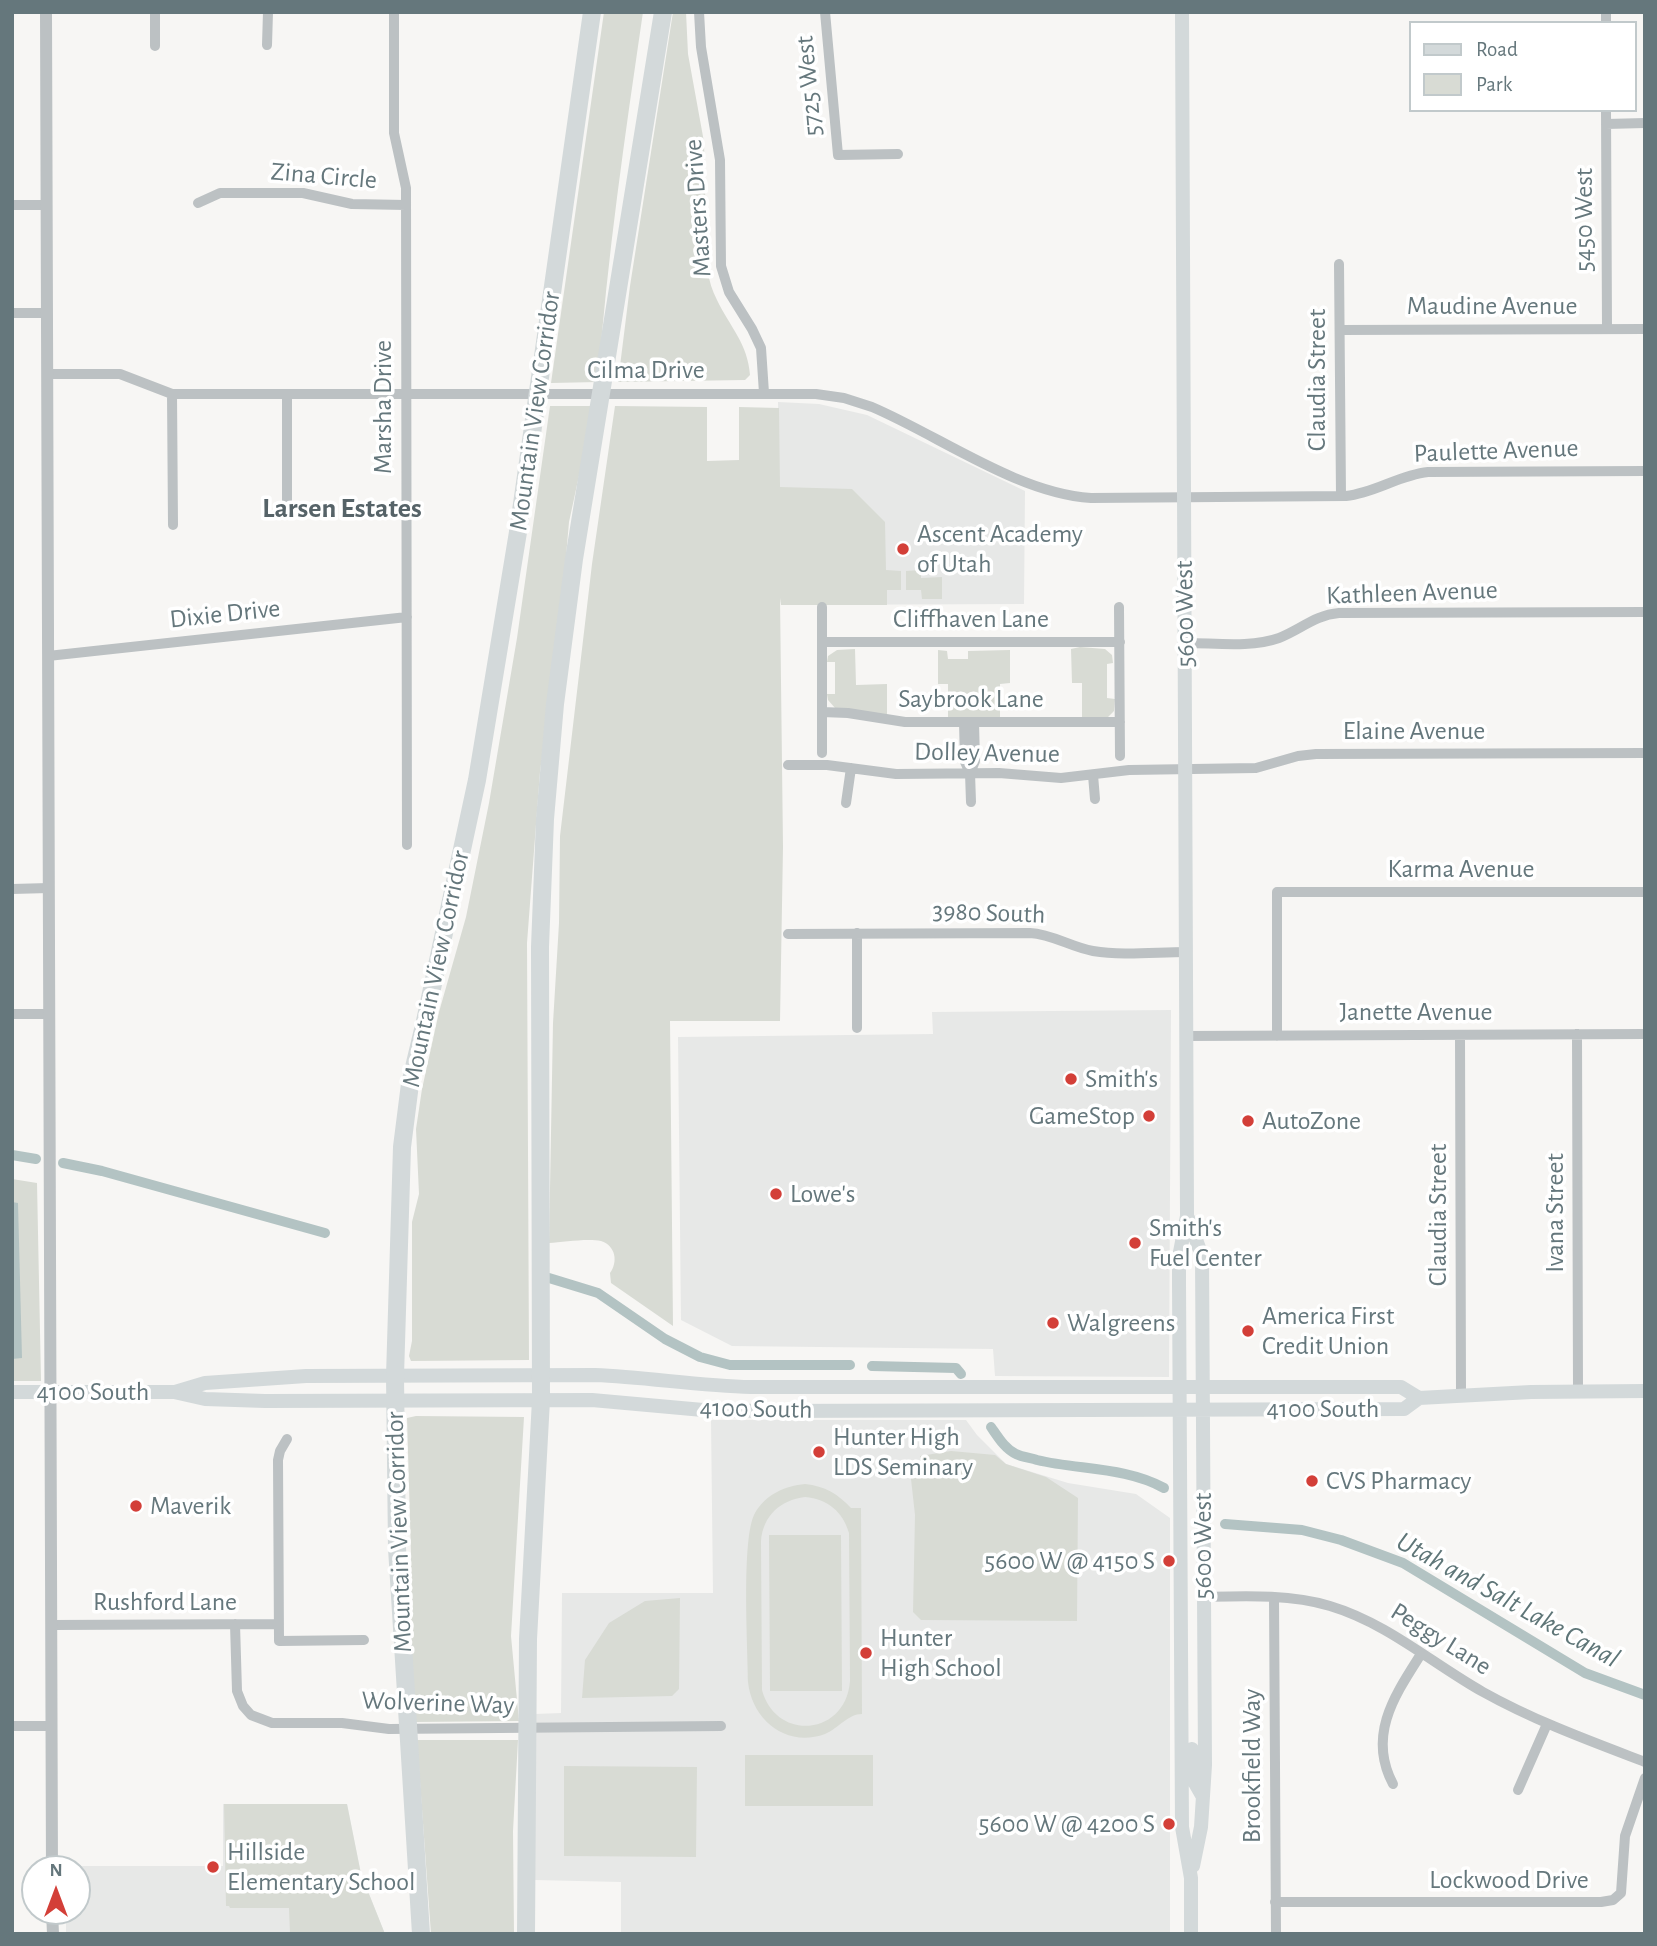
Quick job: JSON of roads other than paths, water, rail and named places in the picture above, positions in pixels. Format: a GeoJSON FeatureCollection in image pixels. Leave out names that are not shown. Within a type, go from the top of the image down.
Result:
{"type":"FeatureCollection","features":[{"type":"Feature","properties":{"kind":"highway","name":"Mountain View Corridor"},"geometry":{"type":"LineString","coordinates":[[421,1934],[397,1548],[394,1376],[402,1147],[410,1084],[479,766],[518,532],[592,12]]}},
{"type":"Feature","properties":{"kind":"highway"},"geometry":{"type":"LineString","coordinates":[[526,1934],[528,1639],[541,1400],[540,947],[544,840],[554,716],[577,534],[663,12]]}},
{"type":"Feature","properties":{"kind":"main road","name":"5600 West"},"geometry":{"type":"LineString","coordinates":[[1182,12],[1187,1216],[1179,1257],[1182,1827],[1191,1878]]}},
{"type":"Feature","properties":{"kind":"main road","name":"5600 West"},"geometry":{"type":"LineString","coordinates":[[1187,1216],[1202,1256],[1203,1798],[1191,1878],[1191,1934]]}},
{"type":"Feature","properties":{"kind":"main road","name":"4100 South"},"geometry":{"type":"LineString","coordinates":[[174,1392],[205,1383],[306,1376],[541,1375],[613,1376],[703,1386],[751,1387],[1401,1387],[1419,1398]]}},
{"type":"Feature","properties":{"kind":"main road","name":"4100 South"},"geometry":{"type":"LineString","coordinates":[[12,1392],[174,1392],[205,1399],[605,1401],[721,1411],[1404,1409],[1419,1398],[1645,1391]]}},
{"type":"Feature","properties":{"kind":"main road"},"geometry":{"type":"LineString","coordinates":[[1182,1679],[1187,1680],[1191,1688],[1192,1767],[1195,1783],[1203,1798]]}},
{"type":"Feature","properties":{"kind":"street"},"geometry":{"type":"LineString","coordinates":[[46,12],[52,1855]]}},
{"type":"Feature","properties":{"kind":"street"},"geometry":{"type":"LineString","coordinates":[[155,12],[155,46]]}},
{"type":"Feature","properties":{"kind":"street"},"geometry":{"type":"LineString","coordinates":[[267,46],[268,12]]}},
{"type":"Feature","properties":{"kind":"street","name":"Marsha Drive"},"geometry":{"type":"LineString","coordinates":[[394,12],[394,133],[405,181],[406,205],[407,845]]}},
{"type":"Feature","properties":{"kind":"street","name":"Masters Drive"},"geometry":{"type":"LineString","coordinates":[[699,12],[701,47],[720,160],[721,266],[729,292],[761,348],[764,393]]}},
{"type":"Feature","properties":{"kind":"street","name":"5725 West"},"geometry":{"type":"LineString","coordinates":[[825,12],[838,155],[898,154]]}},
{"type":"Feature","properties":{"kind":"street","name":"5450 West"},"geometry":{"type":"LineString","coordinates":[[1606,112],[1607,329]]}},
{"type":"Feature","properties":{"kind":"street"},"geometry":{"type":"LineString","coordinates":[[1606,124],[1645,123]]}},
{"type":"Feature","properties":{"kind":"street","name":"Zina Circle"},"geometry":{"type":"LineString","coordinates":[[198,202],[220,193],[303,193],[352,204],[406,205]]}},
{"type":"Feature","properties":{"kind":"street"},"geometry":{"type":"LineString","coordinates":[[12,205],[47,205]]}},
{"type":"Feature","properties":{"kind":"street","name":"Claudia Street"},"geometry":{"type":"LineString","coordinates":[[1339,264],[1341,496]]}},
{"type":"Feature","properties":{"kind":"street"},"geometry":{"type":"LineString","coordinates":[[12,313],[47,313]]}},
{"type":"Feature","properties":{"kind":"street","name":"Maudine Avenue"},"geometry":{"type":"LineString","coordinates":[[1340,330],[1645,329]]}},
{"type":"Feature","properties":{"kind":"street","name":"Cilma Drive"},"geometry":{"type":"LineString","coordinates":[[47,374],[120,374],[172,394],[816,394],[858,402],[897,418],[1018,479],[1063,495],[1091,499],[1184,498]]}},
{"type":"Feature","properties":{"kind":"street"},"geometry":{"type":"LineString","coordinates":[[172,394],[173,525]]}},
{"type":"Feature","properties":{"kind":"street"},"geometry":{"type":"LineString","coordinates":[[287,394],[287,507]]}},
{"type":"Feature","properties":{"kind":"street","name":"Paulette Avenue"},"geometry":{"type":"LineString","coordinates":[[1184,498],[1356,495],[1406,475],[1428,472],[1645,471]]}},
{"type":"Feature","properties":{"kind":"street"},"geometry":{"type":"LineString","coordinates":[[822,607],[822,753]]}},
{"type":"Feature","properties":{"kind":"street"},"geometry":{"type":"LineString","coordinates":[[1119,607],[1120,756]]}},
{"type":"Feature","properties":{"kind":"street","name":"Kathleen Avenue"},"geometry":{"type":"LineString","coordinates":[[1186,643],[1270,640],[1317,617],[1339,613],[1645,612]]}},
{"type":"Feature","properties":{"kind":"street","name":"Dixie Drive"},"geometry":{"type":"LineString","coordinates":[[48,656],[407,617]]}},
{"type":"Feature","properties":{"kind":"street","name":"Cliffhaven Lane"},"geometry":{"type":"LineString","coordinates":[[822,642],[1120,642]]}},
{"type":"Feature","properties":{"kind":"street","name":"Saybrook Lane"},"geometry":{"type":"LineString","coordinates":[[822,712],[848,713],[898,722],[1120,722]]}},
{"type":"Feature","properties":{"kind":"street"},"geometry":{"type":"LineString","coordinates":[[969,722],[965,762],[970,773],[971,802]]}},
{"type":"Feature","properties":{"kind":"street","name":"Elaine Avenue"},"geometry":{"type":"LineString","coordinates":[[1186,769],[1256,768],[1298,756],[1316,754],[1645,753]]}},
{"type":"Feature","properties":{"kind":"street","name":"Dolley Avenue"},"geometry":{"type":"LineString","coordinates":[[788,765],[827,765],[907,775],[970,773],[1061,778],[1123,770],[1186,769]]}},
{"type":"Feature","properties":{"kind":"street"},"geometry":{"type":"LineString","coordinates":[[846,803],[851,768]]}},
{"type":"Feature","properties":{"kind":"street"},"geometry":{"type":"LineString","coordinates":[[1093,775],[1096,799]]}},
{"type":"Feature","properties":{"kind":"street"},"geometry":{"type":"LineString","coordinates":[[12,888],[49,888]]}},
{"type":"Feature","properties":{"kind":"street","name":"Karma Avenue"},"geometry":{"type":"LineString","coordinates":[[1277,1035],[1277,892],[1645,892]]}},
{"type":"Feature","properties":{"kind":"street"},"geometry":{"type":"LineString","coordinates":[[857,933],[857,1028]]}},
{"type":"Feature","properties":{"kind":"street","name":"3980 South"},"geometry":{"type":"LineString","coordinates":[[788,934],[1030,933],[1044,934],[1078,947],[1101,952],[1186,952]]}},
{"type":"Feature","properties":{"kind":"street"},"geometry":{"type":"LineString","coordinates":[[12,1014],[49,1014]]}},
{"type":"Feature","properties":{"kind":"street","name":"Ivana Street"},"geometry":{"type":"LineString","coordinates":[[1577,1034],[1578,1391]]}},
{"type":"Feature","properties":{"kind":"street","name":"Janette Avenue"},"geometry":{"type":"LineString","coordinates":[[1187,1036],[1645,1034]]}},
{"type":"Feature","properties":{"kind":"street","name":"Claudia Street"},"geometry":{"type":"LineString","coordinates":[[1460,1035],[1461,1395]]}},
{"type":"Feature","properties":{"kind":"street"},"geometry":{"type":"LineString","coordinates":[[287,1439],[278,1460],[279,1641],[364,1640]]}},
{"type":"Feature","properties":{"kind":"street","name":"Peggy Lane"},"geometry":{"type":"LineString","coordinates":[[1203,1597],[1274,1597],[1304,1600],[1347,1612],[1372,1623],[1480,1690],[1547,1724],[1645,1762]]}},
{"type":"Feature","properties":{"kind":"street","name":"Brookfield Way"},"geometry":{"type":"LineString","coordinates":[[1274,1597],[1276,1934]]}},
{"type":"Feature","properties":{"kind":"street","name":"Wolverine Way"},"geometry":{"type":"LineString","coordinates":[[235,1624],[238,1696],[247,1711],[266,1722],[342,1723],[389,1729],[721,1726]]}},
{"type":"Feature","properties":{"kind":"street","name":"Rushford Lane"},"geometry":{"type":"LineString","coordinates":[[52,1625],[279,1624]]}},
{"type":"Feature","properties":{"kind":"street"},"geometry":{"type":"LineString","coordinates":[[1392,1784],[1383,1760],[1385,1721],[1400,1687],[1421,1654]]}},
{"type":"Feature","properties":{"kind":"street"},"geometry":{"type":"LineString","coordinates":[[1518,1790],[1547,1724]]}},
{"type":"Feature","properties":{"kind":"street"},"geometry":{"type":"LineString","coordinates":[[12,1726],[52,1726]]}},
{"type":"Feature","properties":{"kind":"street","name":"Lockwood Drive"},"geometry":{"type":"LineString","coordinates":[[1275,1902],[1601,1902],[1619,1898],[1623,1889],[1625,1836],[1645,1778]]}},
{"type":"Feature","properties":{"kind":"waterway","name":"Utah and Salt Lake Canal"},"geometry":{"type":"LineString","coordinates":[[12,1155],[36,1159]]}},
{"type":"Feature","properties":{"kind":"waterway","name":"Utah and Salt Lake Canal"},"geometry":{"type":"LineString","coordinates":[[63,1163],[102,1171],[325,1233]]}},
{"type":"Feature","properties":{"kind":"waterway","name":"Utah and Salt Lake Canal"},"geometry":{"type":"LineString","coordinates":[[549,1278],[598,1293],[665,1339],[700,1357],[730,1365],[850,1365]]}},
{"type":"Feature","properties":{"kind":"waterway","name":"Utah and Salt Lake Canal"},"geometry":{"type":"LineString","coordinates":[[872,1366],[956,1368],[961,1374]]}},
{"type":"Feature","properties":{"kind":"waterway","name":"Utah and Salt Lake Canal"},"geometry":{"type":"LineString","coordinates":[[991,1427],[1005,1446],[1018,1455],[1134,1476],[1164,1488]]}},
{"type":"Feature","properties":{"kind":"waterway","name":"Utah and Salt Lake Canal"},"geometry":{"type":"LineString","coordinates":[[1225,1524],[1302,1530],[1341,1540],[1403,1563],[1585,1673],[1645,1695]]}},
{"type":"Feature","properties":{"kind":"place","name":"Ascent Academy of Utah"},"geometry":{"type":"Point","coordinates":[903,549]}},
{"type":"Feature","properties":{"kind":"place","name":"Smith's"},"geometry":{"type":"Point","coordinates":[1071,1079]}},
{"type":"Feature","properties":{"kind":"place","name":"GameStop"},"geometry":{"type":"Point","coordinates":[1149,1116]}},
{"type":"Feature","properties":{"kind":"place","name":"AutoZone"},"geometry":{"type":"Point","coordinates":[1248,1121]}},
{"type":"Feature","properties":{"kind":"place","name":"Lowe's"},"geometry":{"type":"Point","coordinates":[776,1194]}},
{"type":"Feature","properties":{"kind":"place","name":"Smith's Fuel Center"},"geometry":{"type":"Point","coordinates":[1135,1243]}},
{"type":"Feature","properties":{"kind":"place","name":"Walgreens"},"geometry":{"type":"Point","coordinates":[1053,1323]}},
{"type":"Feature","properties":{"kind":"place","name":"America First Credit Union"},"geometry":{"type":"Point","coordinates":[1248,1331]}},
{"type":"Feature","properties":{"kind":"place","name":"Hunter High LDS Seminary"},"geometry":{"type":"Point","coordinates":[819,1452]}},
{"type":"Feature","properties":{"kind":"place","name":"CVS Pharmacy"},"geometry":{"type":"Point","coordinates":[1312,1481]}},
{"type":"Feature","properties":{"kind":"place","name":"Maverik"},"geometry":{"type":"Point","coordinates":[136,1506]}},
{"type":"Feature","properties":{"kind":"place","name":"5600 W @ 4150 S"},"geometry":{"type":"Point","coordinates":[1169,1561]}},
{"type":"Feature","properties":{"kind":"place","name":"Hunter High School"},"geometry":{"type":"Point","coordinates":[866,1653]}},
{"type":"Feature","properties":{"kind":"place","name":"5600 W @ 4200 S"},"geometry":{"type":"Point","coordinates":[1169,1824]}},
{"type":"Feature","properties":{"kind":"place","name":"Hillside Elementary School"},"geometry":{"type":"Point","coordinates":[213,1867]}},
{"type":"Feature","properties":{"kind":"district","name":"Larsen Estates"},"geometry":{"type":"Point","coordinates":[342,509]}}]}
